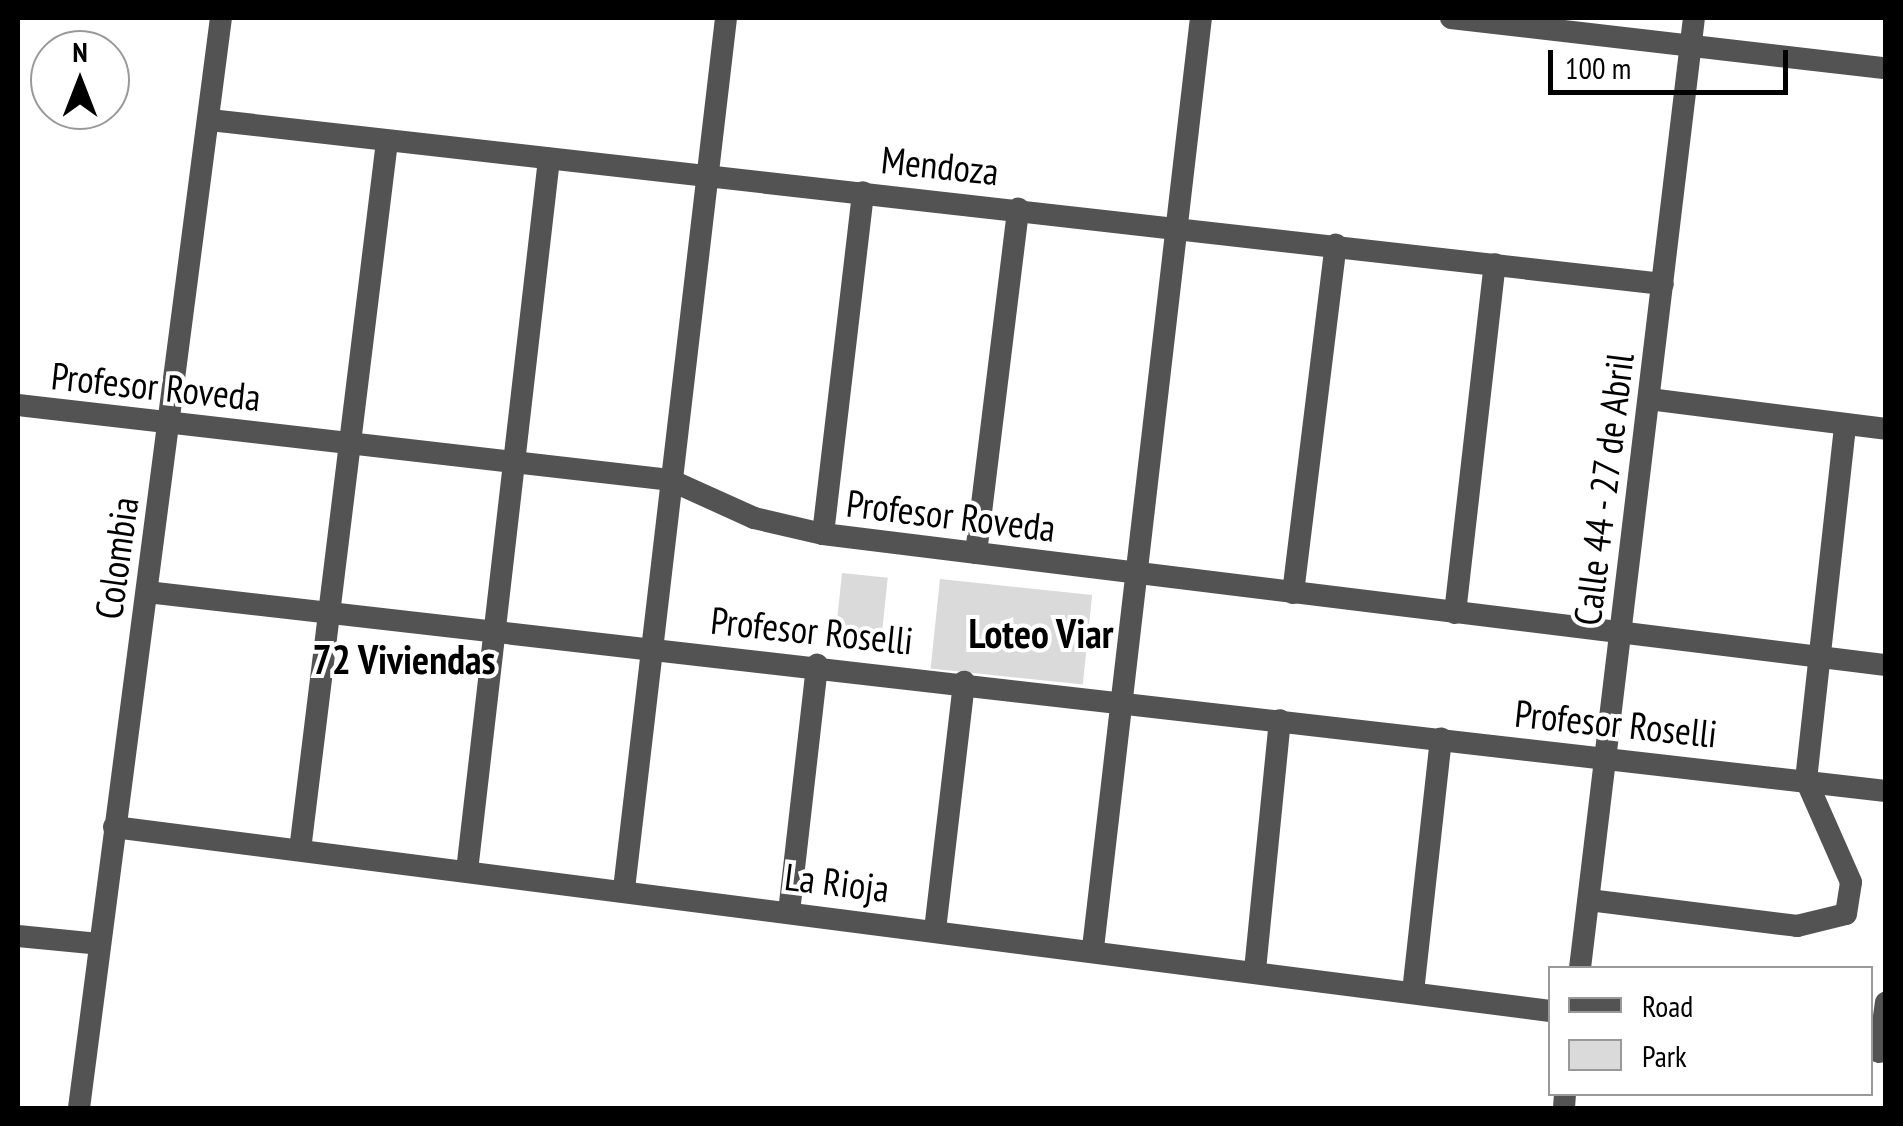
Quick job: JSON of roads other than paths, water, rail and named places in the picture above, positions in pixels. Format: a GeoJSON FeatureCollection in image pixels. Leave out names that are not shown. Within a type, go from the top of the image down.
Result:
{"type":"FeatureCollection","features":[{"type":"Feature","properties":{"kind":"street","name":"Colombia"},"geometry":{"type":"LineString","coordinates":[[79,1108],[221,18]]}},
{"type":"Feature","properties":{"kind":"street"},"geometry":{"type":"LineString","coordinates":[[624,890],[656,648],[670,480],[726,18]]}},
{"type":"Feature","properties":{"kind":"street"},"geometry":{"type":"LineString","coordinates":[[1093,948],[1201,18]]}},
{"type":"Feature","properties":{"kind":"street"},"geometry":{"type":"LineString","coordinates":[[1451,18],[1886,68]]}},
{"type":"Feature","properties":{"kind":"street","name":"Calle 44 - 27 de Abril"},"geometry":{"type":"LineString","coordinates":[[1580,966],[1694,18]]}},
{"type":"Feature","properties":{"kind":"street","name":"Mendoza"},"geometry":{"type":"LineString","coordinates":[[210,120],[1176,224],[1662,284]]}},
{"type":"Feature","properties":{"kind":"street"},"geometry":{"type":"LineString","coordinates":[[300,850],[387,141]]}},
{"type":"Feature","properties":{"kind":"street"},"geometry":{"type":"LineString","coordinates":[[467,871],[510,460],[548,159]]}},
{"type":"Feature","properties":{"kind":"street"},"geometry":{"type":"LineString","coordinates":[[823,534],[864,192]]}},
{"type":"Feature","properties":{"kind":"street"},"geometry":{"type":"LineString","coordinates":[[976,552],[1018,209]]}},
{"type":"Feature","properties":{"kind":"street"},"geometry":{"type":"LineString","coordinates":[[1293,594],[1336,245]]}},
{"type":"Feature","properties":{"kind":"street"},"geometry":{"type":"LineString","coordinates":[[1455,613],[1496,264]]}},
{"type":"Feature","properties":{"kind":"street"},"geometry":{"type":"LineString","coordinates":[[1649,400],[1886,428]]}},
{"type":"Feature","properties":{"kind":"street","name":"Profesor Roveda"},"geometry":{"type":"LineString","coordinates":[[18,405],[670,480],[754,518],[823,534],[1886,665]]}},
{"type":"Feature","properties":{"kind":"street"},"geometry":{"type":"LineString","coordinates":[[1589,900],[1797,926],[1846,914],[1850,882],[1806,780],[1846,424]]}},
{"type":"Feature","properties":{"kind":"street","name":"Profesor Roselli"},"geometry":{"type":"LineString","coordinates":[[147,592],[817,665],[1886,790]]}},
{"type":"Feature","properties":{"kind":"street"},"geometry":{"type":"LineString","coordinates":[[789,912],[817,665]]}},
{"type":"Feature","properties":{"kind":"street"},"geometry":{"type":"LineString","coordinates":[[935,930],[964,682]]}},
{"type":"Feature","properties":{"kind":"street"},"geometry":{"type":"LineString","coordinates":[[1254,970],[1280,720]]}},
{"type":"Feature","properties":{"kind":"street"},"geometry":{"type":"LineString","coordinates":[[1414,992],[1441,739]]}},
{"type":"Feature","properties":{"kind":"street","name":"La Rioja"},"geometry":{"type":"LineString","coordinates":[[114,827],[1093,948],[1548,1011]]}},
{"type":"Feature","properties":{"kind":"street"},"geometry":{"type":"LineString","coordinates":[[18,936],[99,944]]}},
{"type":"Feature","properties":{"kind":"street"},"geometry":{"type":"LineString","coordinates":[[1878,1051],[1886,1002]]}},
{"type":"Feature","properties":{"kind":"district","name":"Loteo Viar"},"geometry":{"type":"Point","coordinates":[1041,633]}},
{"type":"Feature","properties":{"kind":"district","name":"72 Viviendas"},"geometry":{"type":"Point","coordinates":[404,659]}}]}
